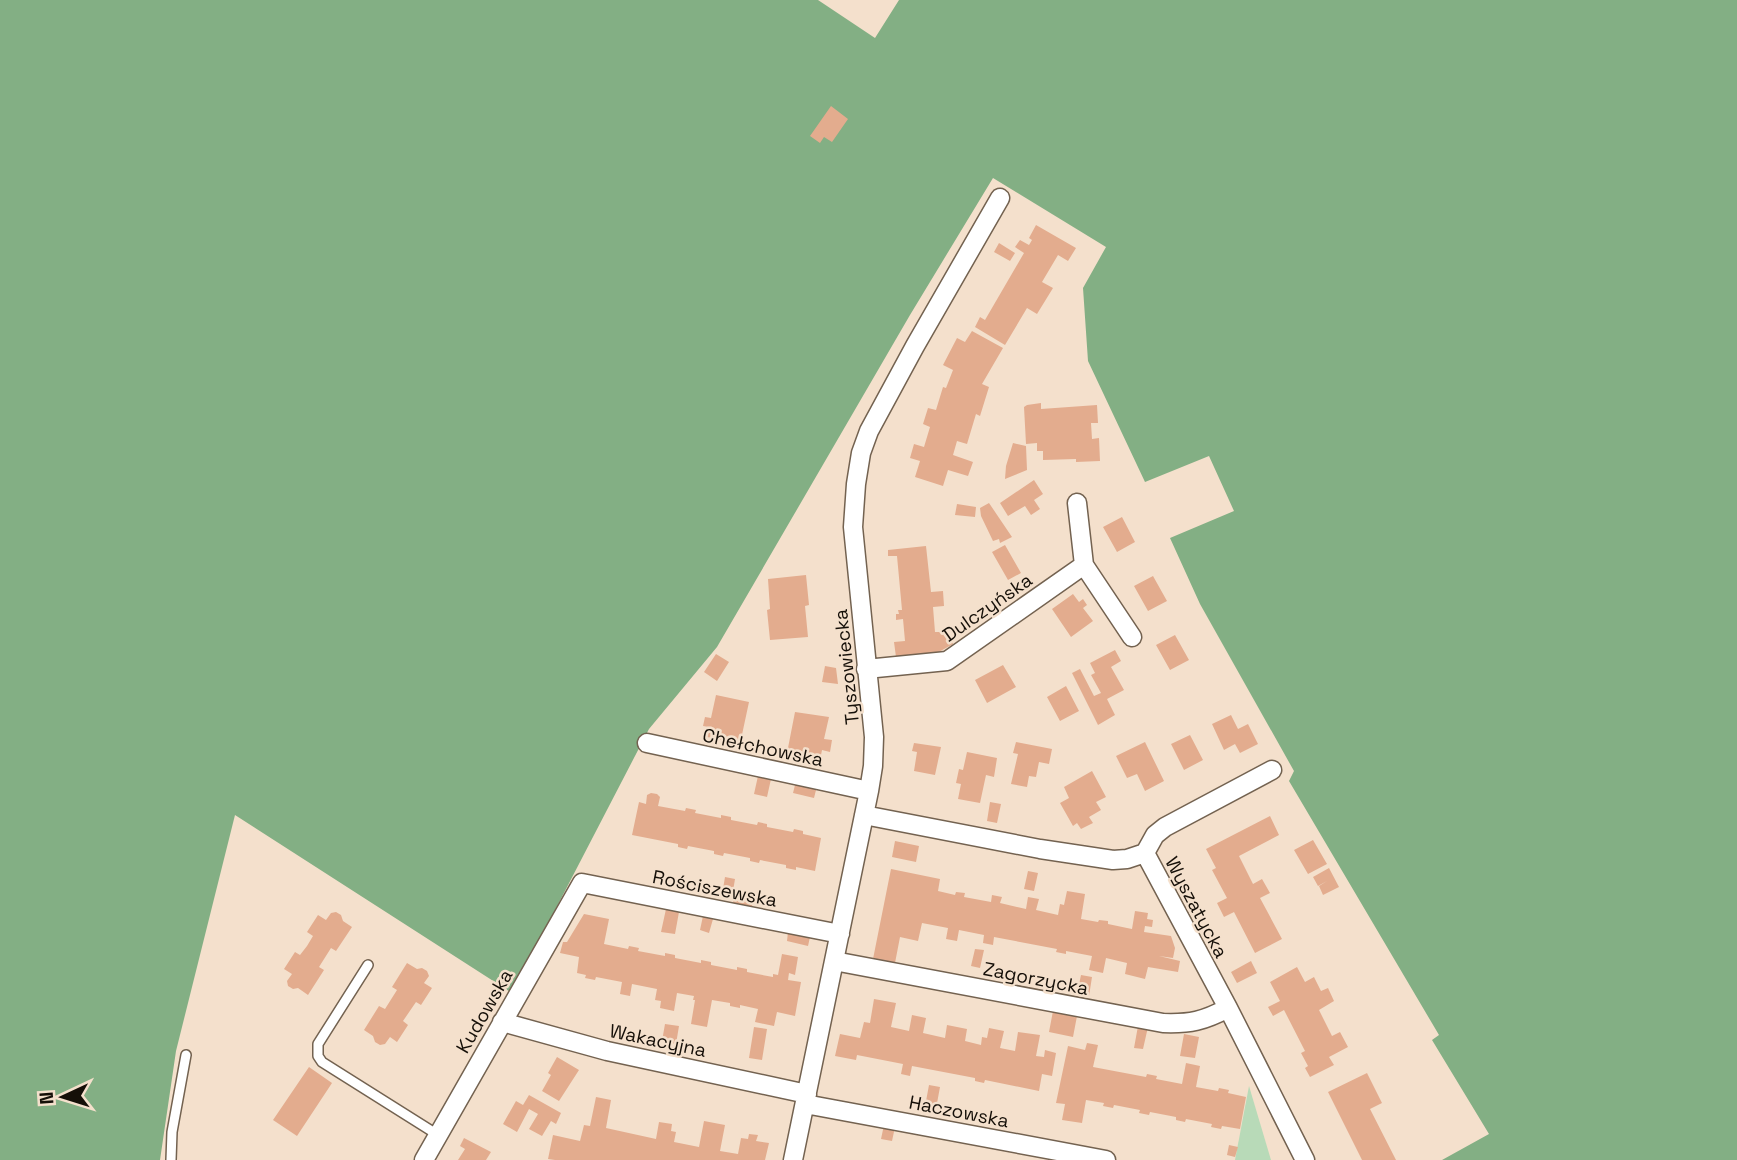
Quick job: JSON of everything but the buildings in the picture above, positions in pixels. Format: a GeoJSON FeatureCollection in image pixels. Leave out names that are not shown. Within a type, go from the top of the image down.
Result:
{"type":"FeatureCollection","features":[{"type":"Feature","properties":{"kind":"street","name":"Tyszowiecka"},"geometry":{"type":"LineString","coordinates":[[793,1160],[873,766],[874,737],[853,527],[861,453],[869,431],[915,346],[1000,198]]}},
{"type":"Feature","properties":{"kind":"street"},"geometry":{"type":"LineString","coordinates":[[1077,503],[1084,565],[1132,637]]}},
{"type":"Feature","properties":{"kind":"street","name":"Dulczyńska"},"geometry":{"type":"LineString","coordinates":[[866,669],[947,661],[1084,565]]}},
{"type":"Feature","properties":{"kind":"street","name":"Chełchowska"},"geometry":{"type":"LineString","coordinates":[[647,743],[869,792]]}},
{"type":"Feature","properties":{"kind":"street"},"geometry":{"type":"LineString","coordinates":[[1145,853],[1154,835],[1165,827],[1272,770]]}},
{"type":"Feature","properties":{"kind":"street","name":"Wyszatycka"},"geometry":{"type":"LineString","coordinates":[[864,815],[1040,849],[1113,860],[1145,853],[1305,1160]]}},
{"type":"Feature","properties":{"kind":"street","name":"Rościszewska"},"geometry":{"type":"LineString","coordinates":[[582,883],[840,933]]}},
{"type":"Feature","properties":{"kind":"street","name":"Kudowska"},"geometry":{"type":"LineString","coordinates":[[424,1160],[582,883]]}},
{"type":"Feature","properties":{"kind":"street","name":"Zagorzycka"},"geometry":{"type":"LineString","coordinates":[[834,961],[1163,1023],[1185,1024],[1228,1008]]}},
{"type":"Feature","properties":{"kind":"street","name":"Wakacyjna"},"geometry":{"type":"LineString","coordinates":[[502,1022],[607,1051],[806,1099]]}},
{"type":"Feature","properties":{"kind":"street","name":"Haczowska"},"geometry":{"type":"LineString","coordinates":[[806,1099],[1106,1160]]}},
{"type":"Feature","properties":{"kind":"lane"},"geometry":{"type":"LineString","coordinates":[[368,965],[318,1044],[318,1056],[322,1062],[439,1135]]}},
{"type":"Feature","properties":{"kind":"lane"},"geometry":{"type":"LineString","coordinates":[[171,1160],[172,1132],[186,1055]]}},
{"type":"Feature","properties":{"kind":"green space"},"geometry":{"type":"Polygon","coordinates":[[[0,0],[818,0],[875,38],[899,0],[1737,0],[1737,1160],[1442,1160],[1489,1134],[1432,1040],[1439,1035],[1289,781],[1294,771],[1200,604],[1170,538],[1234,511],[1209,456],[1145,482],[1088,361],[1083,288],[1106,247],[993,178],[717,647],[649,729],[512,993],[235,815],[176,1051],[160,1160],[0,1160],[0,0]]]}},
{"type":"Feature","properties":{"kind":"green space"},"geometry":{"type":"Polygon","coordinates":[[[1249,1086],[1271,1160],[1235,1160],[1249,1086]]]}}]}
